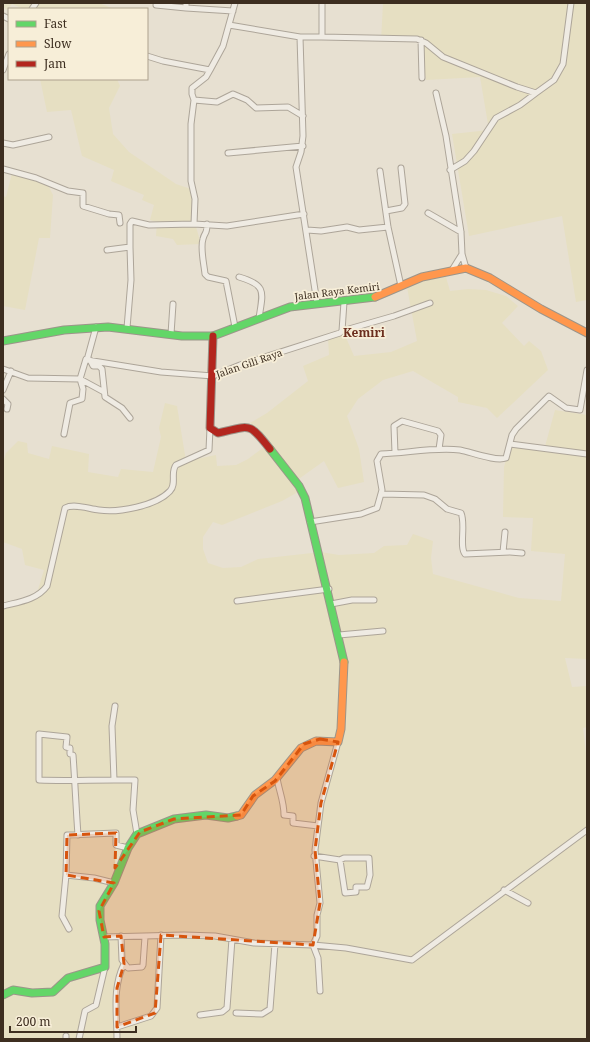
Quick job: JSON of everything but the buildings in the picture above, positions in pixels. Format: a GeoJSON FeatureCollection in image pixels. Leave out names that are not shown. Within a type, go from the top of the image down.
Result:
{"type":"FeatureCollection","features":[{"type":"Feature","properties":{"kind":"street"},"geometry":{"type":"LineString","coordinates":[[194,224],[195,199],[191,181],[191,124],[194,100],[192,88],[206,77],[223,46],[235,3]]}},
{"type":"Feature","properties":{"kind":"street"},"geometry":{"type":"LineString","coordinates":[[322,3],[322,37]]}},
{"type":"Feature","properties":{"kind":"street"},"geometry":{"type":"LineString","coordinates":[[450,170],[465,161],[474,151],[496,118],[520,105],[554,80],[563,64],[571,3]]}},
{"type":"Feature","properties":{"kind":"street"},"geometry":{"type":"LineString","coordinates":[[156,5],[186,6],[233,11]]}},
{"type":"Feature","properties":{"kind":"street"},"geometry":{"type":"LineString","coordinates":[[228,25],[300,37],[421,40],[443,57],[517,87],[536,93]]}},
{"type":"Feature","properties":{"kind":"street"},"geometry":{"type":"LineString","coordinates":[[300,37],[303,146],[296,167],[307,230],[317,303]]}},
{"type":"Feature","properties":{"kind":"street"},"geometry":{"type":"LineString","coordinates":[[421,40],[422,78]]}},
{"type":"Feature","properties":{"kind":"street"},"geometry":{"type":"LineString","coordinates":[[148,56],[163,61],[210,70]]}},
{"type":"Feature","properties":{"kind":"street"},"geometry":{"type":"LineString","coordinates":[[3,70],[8,57]]}},
{"type":"Feature","properties":{"kind":"street"},"geometry":{"type":"LineString","coordinates":[[436,93],[446,136],[450,170],[461,232],[462,254],[466,268]]}},
{"type":"Feature","properties":{"kind":"street"},"geometry":{"type":"LineString","coordinates":[[194,100],[217,102],[233,94],[247,100],[256,108],[288,107],[303,116]]}},
{"type":"Feature","properties":{"kind":"street"},"geometry":{"type":"LineString","coordinates":[[3,143],[13,145],[49,137]]}},
{"type":"Feature","properties":{"kind":"street"},"geometry":{"type":"LineString","coordinates":[[228,153],[303,146]]}},
{"type":"Feature","properties":{"kind":"street"},"geometry":{"type":"LineString","coordinates":[[386,212],[402,208],[405,204],[401,168]]}},
{"type":"Feature","properties":{"kind":"street"},"geometry":{"type":"LineString","coordinates":[[3,169],[36,178],[68,191],[82,193],[84,206],[107,214],[119,215],[120,223]]}},
{"type":"Feature","properties":{"kind":"street"},"geometry":{"type":"LineString","coordinates":[[380,171],[388,227],[401,286]]}},
{"type":"Feature","properties":{"kind":"street"},"geometry":{"type":"LineString","coordinates":[[428,213],[461,232]]}},
{"type":"Feature","properties":{"kind":"street"},"geometry":{"type":"LineString","coordinates":[[126,328],[132,280],[130,224],[132,221],[149,225],[207,224],[226,226],[304,214]]}},
{"type":"Feature","properties":{"kind":"street"},"geometry":{"type":"LineString","coordinates":[[207,224],[207,232],[202,243],[205,274],[208,277],[226,281],[235,327]]}},
{"type":"Feature","properties":{"kind":"street"},"geometry":{"type":"LineString","coordinates":[[307,230],[321,231],[347,227],[359,230],[388,227]]}},
{"type":"Feature","properties":{"kind":"street"},"geometry":{"type":"LineString","coordinates":[[106,250],[130,247]]}},
{"type":"Feature","properties":{"kind":"street"},"geometry":{"type":"LineString","coordinates":[[452,270],[462,254]]}},
{"type":"Feature","properties":{"kind":"street","name":"Jalan Raya Kemiri"},"geometry":{"type":"LineString","coordinates":[[3,341],[64,330],[96,327],[126,328],[171,334],[213,336],[290,307],[317,303],[344,302],[382,296],[422,277],[466,268],[484,275],[547,312],[587,333]]}},
{"type":"Feature","properties":{"kind":"street"},"geometry":{"type":"LineString","coordinates":[[239,277],[254,281],[259,286],[262,298],[259,318]]}},
{"type":"Feature","properties":{"kind":"street"},"geometry":{"type":"LineString","coordinates":[[342,331],[344,302]]}},
{"type":"Feature","properties":{"kind":"street","name":"Jalan Gili Raya"},"geometry":{"type":"LineString","coordinates":[[88,360],[161,372],[213,376],[240,365],[430,303]]}},
{"type":"Feature","properties":{"kind":"street"},"geometry":{"type":"LineString","coordinates":[[171,334],[173,304]]}},
{"type":"Feature","properties":{"kind":"street"},"geometry":{"type":"LineString","coordinates":[[64,434],[70,403],[80,400],[82,397],[83,389],[80,379],[88,360],[96,327]]}},
{"type":"Feature","properties":{"kind":"street"},"geometry":{"type":"LineString","coordinates":[[3,606],[34,597],[41,593],[47,586],[65,508],[72,506],[107,511],[133,509],[165,495],[172,488],[176,465],[209,450],[213,376],[213,336]]}},
{"type":"Feature","properties":{"kind":"street"},"geometry":{"type":"LineString","coordinates":[[88,360],[94,366],[101,367],[104,392],[107,400],[122,408],[130,418]]}},
{"type":"Feature","properties":{"kind":"street"},"geometry":{"type":"LineString","coordinates":[[3,368],[33,379],[80,379],[104,392]]}},
{"type":"Feature","properties":{"kind":"street"},"geometry":{"type":"LineString","coordinates":[[310,522],[370,512],[380,505],[382,494],[377,461],[382,454],[439,448],[461,450],[503,459],[507,456],[516,429],[549,396],[566,408],[580,410],[587,370]]}},
{"type":"Feature","properties":{"kind":"street"},"geometry":{"type":"LineString","coordinates":[[3,390],[11,371]]}},
{"type":"Feature","properties":{"kind":"street"},"geometry":{"type":"LineString","coordinates":[[3,399],[8,404],[7,409]]}},
{"type":"Feature","properties":{"kind":"street"},"geometry":{"type":"LineString","coordinates":[[395,453],[394,426],[402,421],[438,431],[441,435],[439,448]]}},
{"type":"Feature","properties":{"kind":"street"},"geometry":{"type":"LineString","coordinates":[[210,428],[218,433],[247,427],[255,430],[298,486],[305,498],[310,522],[329,589],[331,604],[344,656],[345,671],[341,729],[321,803],[314,856],[320,903],[317,915],[317,936],[313,945],[318,958],[320,991]]}},
{"type":"Feature","properties":{"kind":"street"},"geometry":{"type":"LineString","coordinates":[[510,444],[587,454]]}},
{"type":"Feature","properties":{"kind":"street"},"geometry":{"type":"LineString","coordinates":[[382,494],[424,494],[432,497],[447,509],[462,514],[464,531],[462,546],[465,554],[503,552],[522,553]]}},
{"type":"Feature","properties":{"kind":"street"},"geometry":{"type":"LineString","coordinates":[[503,552],[505,532]]}},
{"type":"Feature","properties":{"kind":"street"},"geometry":{"type":"LineString","coordinates":[[237,601],[329,589]]}},
{"type":"Feature","properties":{"kind":"street"},"geometry":{"type":"LineString","coordinates":[[331,604],[352,600],[374,600]]}},
{"type":"Feature","properties":{"kind":"street"},"geometry":{"type":"LineString","coordinates":[[339,634],[383,631]]}},
{"type":"Feature","properties":{"kind":"street"},"geometry":{"type":"LineString","coordinates":[[114,780],[112,726],[115,706]]}},
{"type":"Feature","properties":{"kind":"street"},"geometry":{"type":"LineString","coordinates":[[78,835],[75,780],[73,755],[70,755],[70,748],[66,747],[66,737],[39,734],[39,780],[75,780],[114,780],[135,780],[133,810],[137,834]]}},
{"type":"Feature","properties":{"kind":"street"},"geometry":{"type":"LineString","coordinates":[[79,1039],[85,1011],[96,1005],[105,967],[104,938],[99,911],[100,906],[114,883],[128,848],[137,834],[145,829],[174,819],[206,815],[235,817],[245,810],[258,791],[277,778],[296,752],[304,744],[320,739],[338,742]]}},
{"type":"Feature","properties":{"kind":"street"},"geometry":{"type":"LineString","coordinates":[[277,778],[279,792],[284,801],[284,815],[293,816],[293,824],[318,826]]}},
{"type":"Feature","properties":{"kind":"street"},"geometry":{"type":"LineString","coordinates":[[104,938],[121,936],[145,937],[161,934],[215,936],[247,942],[346,948],[412,960],[504,890],[587,830]]}},
{"type":"Feature","properties":{"kind":"street"},"geometry":{"type":"LineString","coordinates":[[69,928],[62,916],[66,875],[67,836],[116,833],[116,845],[128,848]]}},
{"type":"Feature","properties":{"kind":"street"},"geometry":{"type":"LineString","coordinates":[[314,856],[340,860],[344,858],[369,858],[370,875],[367,887],[356,887],[356,892],[345,893],[340,860]]}},
{"type":"Feature","properties":{"kind":"street"},"geometry":{"type":"LineString","coordinates":[[66,875],[94,878],[114,883]]}},
{"type":"Feature","properties":{"kind":"street"},"geometry":{"type":"LineString","coordinates":[[504,890],[528,903]]}},
{"type":"Feature","properties":{"kind":"street"},"geometry":{"type":"LineString","coordinates":[[117,1027],[151,1016],[157,1008],[161,934]]}},
{"type":"Feature","properties":{"kind":"street"},"geometry":{"type":"LineString","coordinates":[[116,1039],[116,988],[124,964],[121,936]]}},
{"type":"Feature","properties":{"kind":"street"},"geometry":{"type":"LineString","coordinates":[[124,964],[128,968],[142,967],[145,937]]}},
{"type":"Feature","properties":{"kind":"street"},"geometry":{"type":"LineString","coordinates":[[200,1015],[222,1012],[227,1008],[232,939]]}},
{"type":"Feature","properties":{"kind":"street"},"geometry":{"type":"LineString","coordinates":[[236,1013],[262,1014],[270,1009],[275,944]]}},
{"type":"Feature","properties":{"kind":"street"},"geometry":{"type":"LineString","coordinates":[[3,995],[13,990],[32,993],[53,992],[58,989],[68,978],[105,967]]}},
{"type":"Feature","properties":{"kind":"highlighted area"},"geometry":{"type":"Polygon","coordinates":[[[320,739],[338,742],[321,803],[315,850],[320,903],[313,945],[161,935],[155,1013],[117,1027],[117,988],[124,964],[121,936],[104,937],[99,911],[114,883],[66,875],[67,835],[116,833],[115,868],[140,832],[174,819],[241,815],[253,796],[275,781],[304,744],[320,739]]]}},
{"type":"Feature","properties":{"kind":"shaded area"},"geometry":{"type":"Polygon","coordinates":[[[3,3],[99,3],[112,8],[22,8],[12,4],[7,10],[3,7],[3,3]]]}},
{"type":"Feature","properties":{"kind":"shaded area"},"geometry":{"type":"Polygon","coordinates":[[[383,3],[587,3],[587,300],[576,302],[562,216],[469,236],[452,134],[489,130],[480,77],[426,80],[419,40],[381,41],[383,3]]]}},
{"type":"Feature","properties":{"kind":"shaded area"},"geometry":{"type":"Polygon","coordinates":[[[40,80],[117,80],[120,86],[109,108],[113,134],[129,152],[176,184],[194,190],[194,220],[201,244],[177,245],[173,239],[156,236],[157,222],[150,220],[154,205],[142,200],[144,195],[111,181],[114,170],[82,156],[71,110],[47,112],[40,80]]]}},
{"type":"Feature","properties":{"kind":"shaded area"},"geometry":{"type":"Polygon","coordinates":[[[12,173],[47,183],[53,195],[50,238],[39,238],[25,310],[3,306],[3,196],[6,197],[12,173]]]}},
{"type":"Feature","properties":{"kind":"shaded area"},"geometry":{"type":"Polygon","coordinates":[[[446,277],[450,291],[468,289],[486,290],[506,296],[518,306],[502,323],[524,346],[529,341],[541,351],[548,370],[497,418],[487,408],[458,402],[458,397],[413,371],[383,380],[358,399],[347,416],[359,449],[364,482],[338,488],[324,461],[293,483],[298,492],[282,501],[222,525],[213,522],[203,537],[203,549],[208,563],[223,568],[241,567],[258,559],[321,552],[339,555],[374,553],[384,546],[407,545],[413,534],[433,541],[431,558],[433,574],[519,598],[561,601],[565,554],[531,551],[533,518],[503,517],[504,467],[510,446],[544,450],[555,410],[587,415],[587,659],[565,658],[572,687],[587,686],[587,727],[583,728],[587,761],[587,1039],[3,1039],[3,604],[30,598],[37,593],[44,570],[25,565],[22,549],[3,542],[3,463],[6,453],[18,441],[27,443],[28,453],[49,459],[52,446],[89,454],[88,472],[118,477],[121,469],[153,472],[161,437],[159,428],[165,403],[177,406],[186,461],[216,455],[217,466],[236,465],[248,459],[267,445],[250,423],[267,413],[308,381],[303,366],[329,355],[328,338],[344,333],[354,356],[391,352],[417,341],[407,287],[418,281],[446,277]]]}},
{"type":"Feature","properties":{"kind":"traffic: fast"},"geometry":{"type":"LineString","coordinates":[[3,341],[64,330],[108,327],[182,336],[213,336],[290,307],[375,297]]}},
{"type":"Feature","properties":{"kind":"traffic: fast"},"geometry":{"type":"LineString","coordinates":[[270,449],[299,486],[305,498],[344,662]]}},
{"type":"Feature","properties":{"kind":"traffic: fast"},"geometry":{"type":"LineString","coordinates":[[3,995],[13,990],[32,993],[53,992],[68,978],[105,967],[105,944],[100,920],[100,906],[114,883],[128,848],[137,834],[174,819],[206,815],[228,818],[237,816]]}},
{"type":"Feature","properties":{"kind":"traffic: slow"},"geometry":{"type":"LineString","coordinates":[[375,297],[422,277],[466,268],[490,278],[541,309],[587,333]]}},
{"type":"Feature","properties":{"kind":"traffic: slow"},"geometry":{"type":"LineString","coordinates":[[237,816],[241,815],[255,795],[275,780],[301,748],[316,741],[338,742],[341,729],[344,662]]}},
{"type":"Feature","properties":{"kind":"traffic: jam"},"geometry":{"type":"LineString","coordinates":[[213,336],[210,428],[218,433],[248,428],[253,430],[270,449]]}},
{"type":"Feature","properties":{"kind":"district","name":"Kemiri"},"geometry":{"type":"Point","coordinates":[364,333]}}]}
